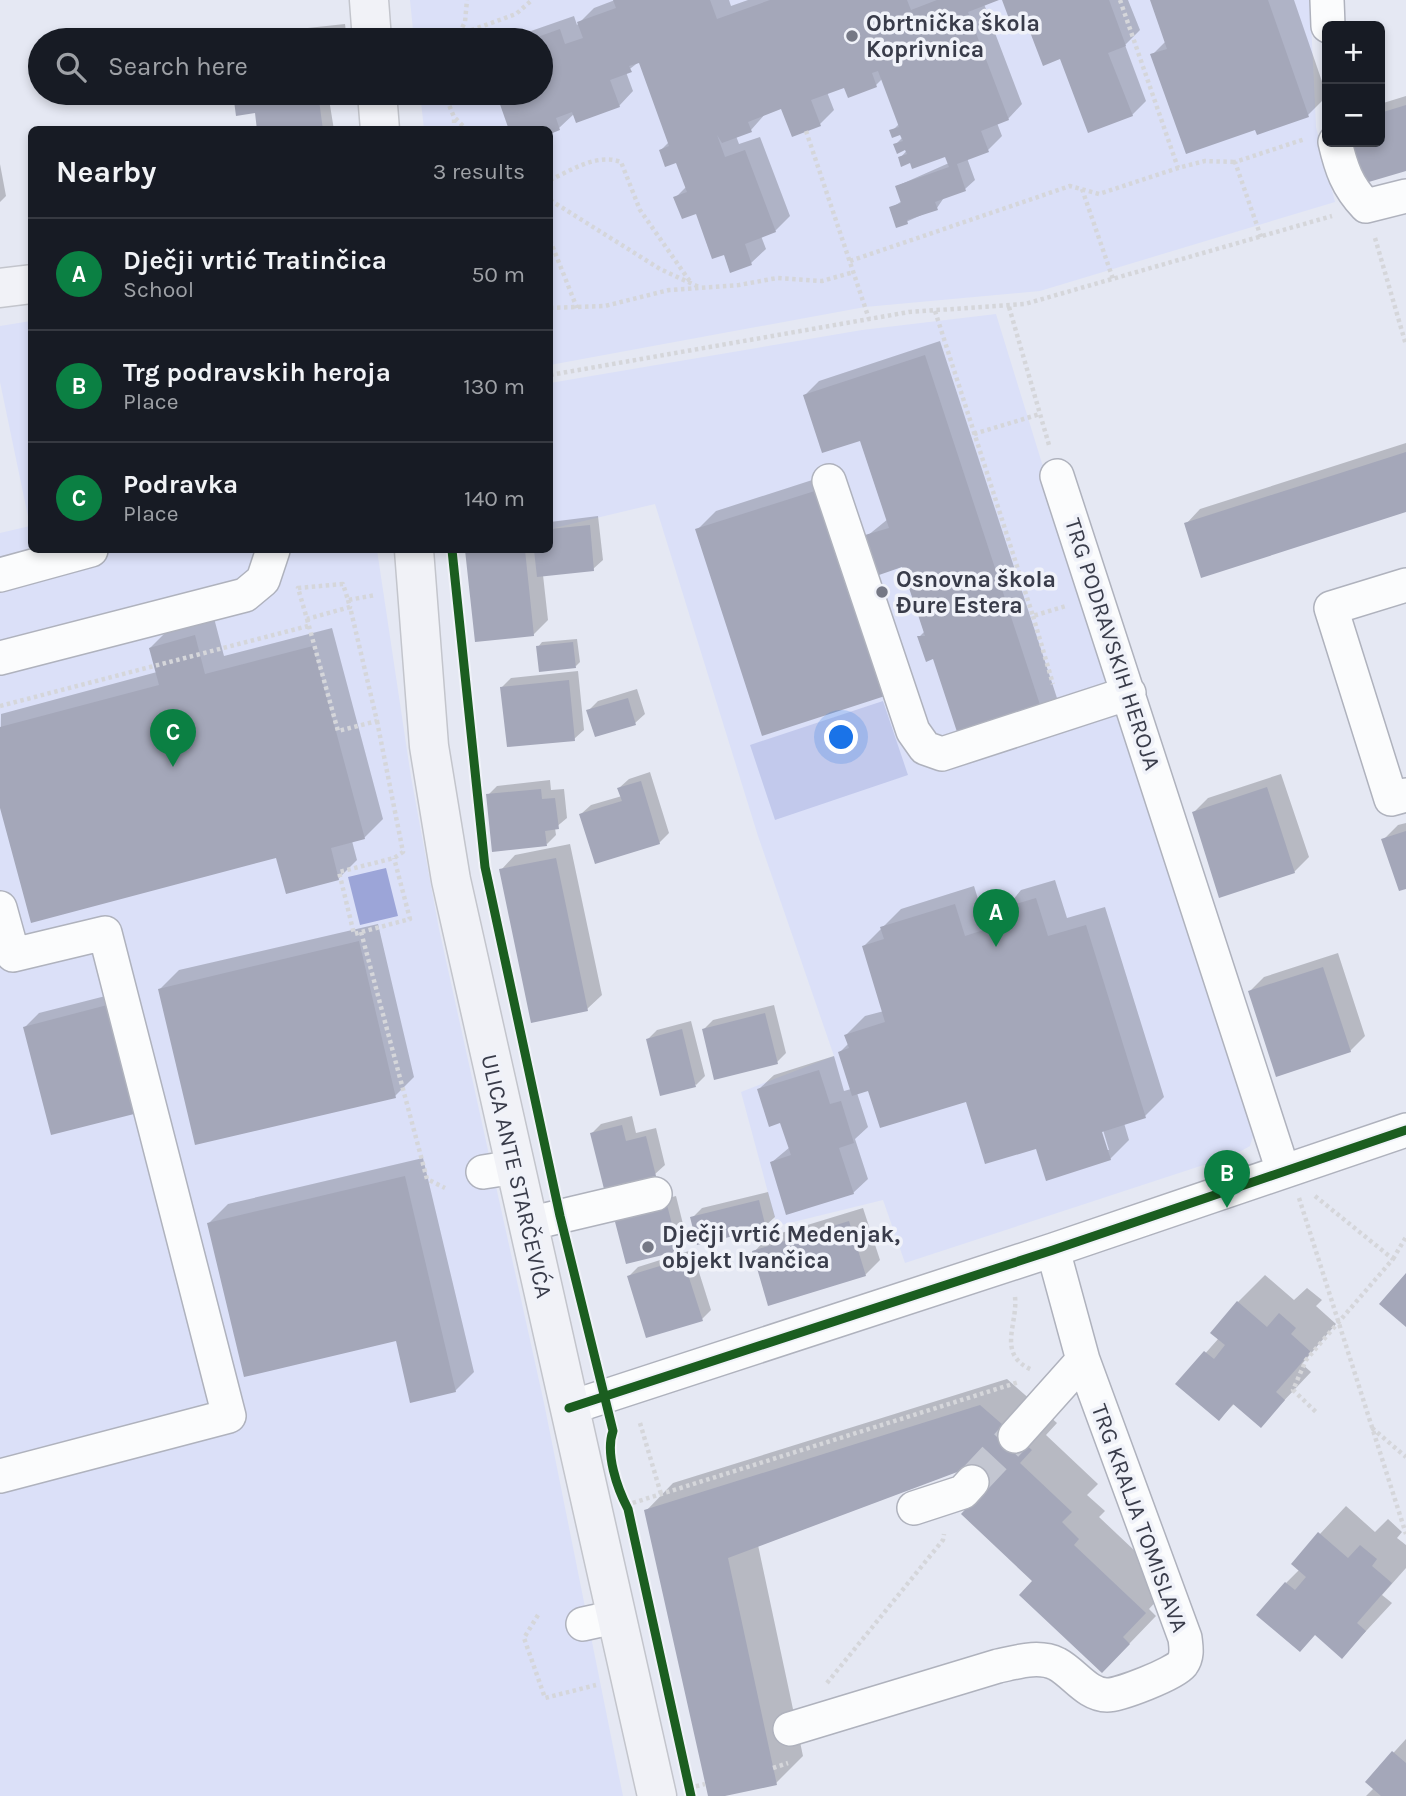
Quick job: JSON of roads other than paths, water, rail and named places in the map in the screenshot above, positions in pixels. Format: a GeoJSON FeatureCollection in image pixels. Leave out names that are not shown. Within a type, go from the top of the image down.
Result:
{"type":"FeatureCollection","features":[{"type":"Feature","properties":{"kind":"main road"},"geometry":{"type":"LineString","coordinates":[[369,0],[371,28]]}},
{"type":"Feature","properties":{"kind":"main road"},"geometry":{"type":"LineString","coordinates":[[378,105],[380,126]]}},
{"type":"Feature","properties":{"kind":"main road"},"geometry":{"type":"LineString","coordinates":[[0,288],[28,284]]}},
{"type":"Feature","properties":{"kind":"main road","name":"ULICA ANTE STARČEVIĆA"},"geometry":{"type":"LineString","coordinates":[[414,553],[429,746],[499,1169],[528,1224],[569,1408],[599,1620],[671,1791]]}},
{"type":"Feature","properties":{"kind":"street"},"geometry":{"type":"LineString","coordinates":[[1327,0],[1328,21]]}},
{"type":"Feature","properties":{"kind":"street"},"geometry":{"type":"LineString","coordinates":[[1329,147],[1350,189],[1366,206],[1406,196]]}},
{"type":"Feature","properties":{"kind":"street","name":"TRG PODRAVSKIH HEROJA"},"geometry":{"type":"LineString","coordinates":[[1057,476],[1291,1181]]}},
{"type":"Feature","properties":{"kind":"street"},"geometry":{"type":"LineString","coordinates":[[829,481],[912,732],[925,748],[942,754],[1129,693]]}},
{"type":"Feature","properties":{"kind":"street"},"geometry":{"type":"LineString","coordinates":[[0,575],[80,553]]}},
{"type":"Feature","properties":{"kind":"street"},"geometry":{"type":"LineString","coordinates":[[0,658],[245,595],[263,580],[272,553]]}},
{"type":"Feature","properties":{"kind":"street"},"geometry":{"type":"LineString","coordinates":[[1406,585],[1331,608],[1391,799],[1406,795]]}},
{"type":"Feature","properties":{"kind":"street"},"geometry":{"type":"LineString","coordinates":[[0,908],[13,955],[105,933],[229,1416],[0,1476]]}},
{"type":"Feature","properties":{"kind":"street"},"geometry":{"type":"LineString","coordinates":[[569,1408],[1053,1250],[1291,1181],[1406,1130]]}},
{"type":"Feature","properties":{"kind":"street"},"geometry":{"type":"LineString","coordinates":[[528,1224],[655,1194]]}},
{"type":"Feature","properties":{"kind":"street","name":"TRG KRALJA TOMISLAVA"},"geometry":{"type":"LineString","coordinates":[[790,1729],[999,1665],[1033,1659],[1056,1663],[1094,1692],[1109,1696],[1173,1672],[1183,1663],[1186,1652],[1185,1638],[1083,1360],[1053,1250]]}},
{"type":"Feature","properties":{"kind":"street"},"geometry":{"type":"LineString","coordinates":[[1015,1436],[1083,1360]]}},
{"type":"Feature","properties":{"kind":"street"},"geometry":{"type":"LineString","coordinates":[[914,1508],[961,1489]]}},
{"type":"Feature","properties":{"kind":"tunnel"},"geometry":{"type":"LineString","coordinates":[[972,1482],[1015,1436]]}},
{"type":"Feature","properties":{"kind":"place","name":"Obrtnička škola Koprivnica"},"geometry":{"type":"Point","coordinates":[852,36]}},
{"type":"Feature","properties":{"kind":"place","name":"Osnovna škola Đure Estera"},"geometry":{"type":"Point","coordinates":[882,592]}},
{"type":"Feature","properties":{"kind":"place","name":"Podravka"},"geometry":{"type":"Point","coordinates":[173,767]}},
{"type":"Feature","properties":{"kind":"place","name":"Dječji vrtić Tratinčica"},"geometry":{"type":"Point","coordinates":[996,947]}},
{"type":"Feature","properties":{"kind":"place","name":"Trg podravskih heroja"},"geometry":{"type":"Point","coordinates":[1227,1208]}},
{"type":"Feature","properties":{"kind":"place","name":"Dječji vrtić Medenjak, objekt Ivančica"},"geometry":{"type":"Point","coordinates":[648,1247]}}]}
